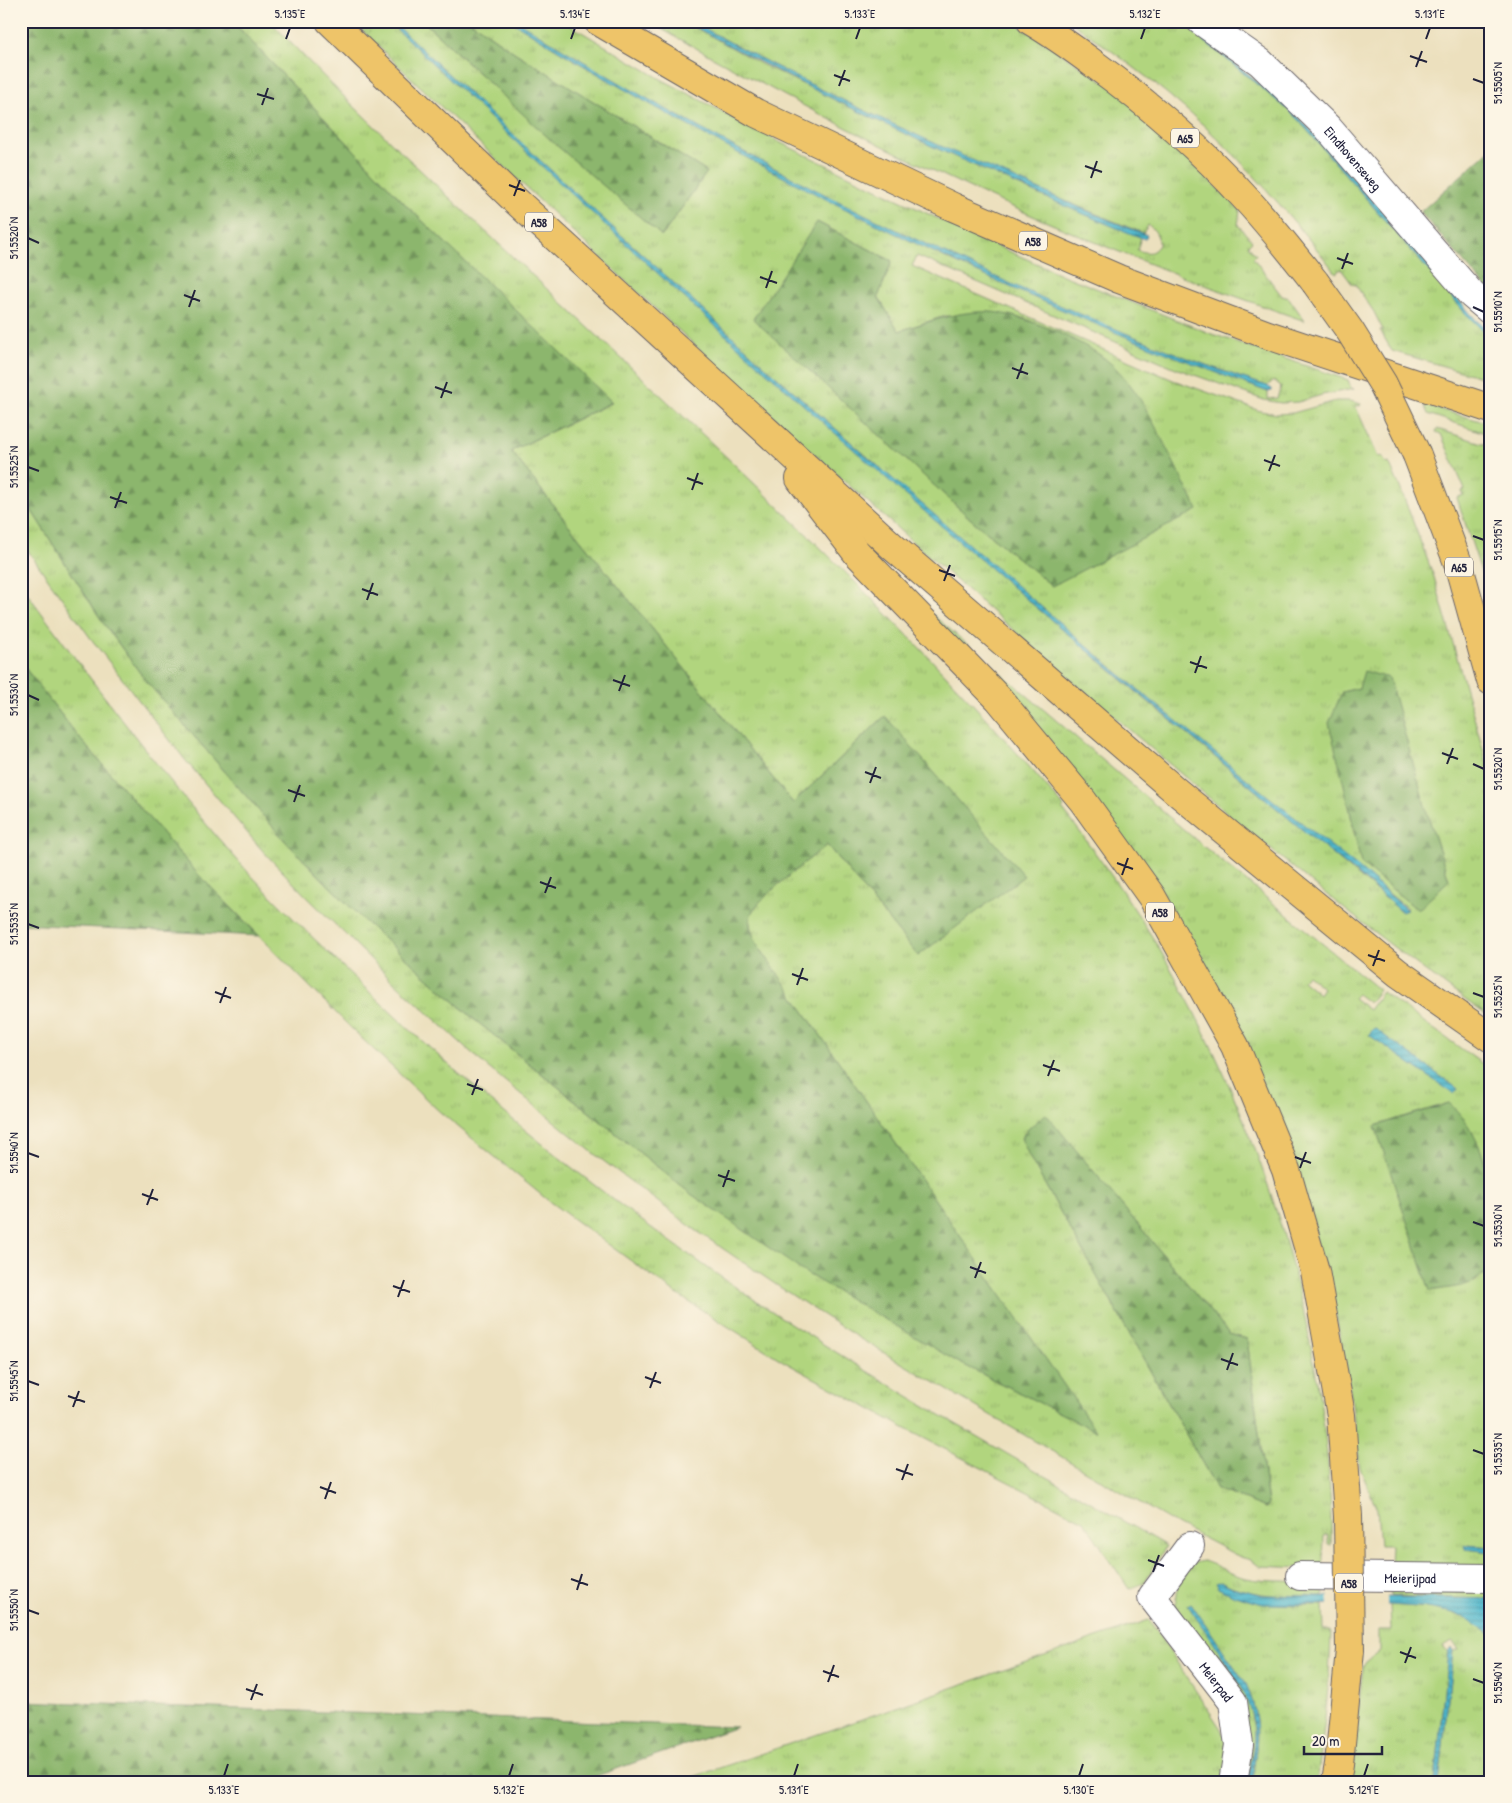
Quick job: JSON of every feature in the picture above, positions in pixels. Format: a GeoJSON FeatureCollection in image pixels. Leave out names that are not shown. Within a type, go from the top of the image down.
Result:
{"type":"FeatureCollection","features":[{"type":"Feature","properties":{"kind":"highway","name":"A58"},"geometry":{"type":"LineString","coordinates":[[330,21],[515,200],[893,547],[1176,791],[1398,973],[1491,1038]]}},
{"type":"Feature","properties":{"kind":"highway","name":"A58"},"geometry":{"type":"LineString","coordinates":[[598,21],[756,113],[953,207],[1119,279],[1268,335],[1491,409]]}},
{"type":"Feature","properties":{"kind":"highway","name":"A65"},"geometry":{"type":"LineString","coordinates":[[1031,21],[1076,50],[1115,79],[1169,123],[1209,160],[1248,201],[1315,282],[1350,331],[1383,384],[1417,455],[1458,563],[1491,681]]}},
{"type":"Feature","properties":{"kind":"highway","name":"A58"},"geometry":{"type":"LineString","coordinates":[[752,419],[857,553],[998,699],[1083,801],[1152,897],[1235,1046],[1286,1170],[1315,1271],[1341,1416],[1348,1516],[1350,1650],[1336,1782]]}},
{"type":"Feature","properties":{"kind":"street","name":"Eindhovenseweg"},"geometry":{"type":"LineString","coordinates":[[1201,21],[1260,62],[1328,128],[1472,295],[1491,310]]}},
{"type":"Feature","properties":{"kind":"street","name":"Meierpad"},"geometry":{"type":"LineString","coordinates":[[1190,1546],[1152,1597],[1233,1702],[1239,1745],[1233,1782]]}},
{"type":"Feature","properties":{"kind":"street","name":"Meierijpad"},"geometry":{"type":"LineString","coordinates":[[1300,1576],[1491,1578]]}},
{"type":"Feature","properties":{"kind":"green space"},"geometry":{"type":"Polygon","coordinates":[[[21,21],[232,21],[408,207],[612,402],[511,451],[793,803],[885,716],[1024,876],[918,956],[827,845],[763,899],[751,914],[750,925],[757,944],[1096,1431],[956,1361],[804,1272],[691,1194],[475,1020],[361,918],[287,843],[146,681],[104,624],[21,494],[21,21]]]}},
{"type":"Feature","properties":{"kind":"green space"},"geometry":{"type":"Polygon","coordinates":[[[232,21],[270,21],[391,142],[728,458],[867,594],[1000,734],[1064,807],[1062,809],[1128,900],[1160,950],[1189,1002],[1239,1109],[1260,1164],[1279,1220],[1295,1277],[1309,1335],[1319,1393],[1330,1488],[1331,1545],[1328,1545],[1328,1535],[1324,1535],[1323,1564],[1328,1569],[1259,1566],[1251,1560],[1240,1557],[1178,1525],[857,1337],[694,1229],[597,1156],[485,1065],[391,979],[262,850],[186,761],[89,636],[21,541],[21,494],[104,624],[146,681],[287,843],[361,918],[475,1020],[691,1194],[956,1361],[1095,1430],[757,944],[751,929],[751,914],[763,899],[827,845],[918,956],[885,716],[793,803],[511,451],[611,403],[408,207],[232,21]],[[1030,1158],[1217,1489],[1266,1508],[1268,1504],[1247,1339],[1229,1334],[1089,1166],[1030,1158]]]}},
{"type":"Feature","properties":{"kind":"green space"},"geometry":{"type":"Polygon","coordinates":[[[352,21],[388,21],[532,157],[850,446],[1129,686],[1402,912],[1407,908],[1217,756],[964,542],[766,367],[575,193],[392,21],[423,21],[473,68],[662,236],[707,172],[514,52],[470,21],[511,21],[683,123],[866,219],[1028,295],[1268,392],[1268,399],[1277,398],[1281,387],[1279,384],[1273,381],[1267,386],[1182,356],[1044,299],[935,249],[828,196],[710,134],[517,21],[563,21],[661,79],[781,143],[970,234],[1065,276],[1212,334],[1348,380],[1351,388],[1354,389],[1298,402],[1281,403],[1264,400],[1178,369],[917,256],[912,266],[1173,380],[1260,411],[1277,414],[1293,413],[1336,401],[1350,401],[1361,404],[1360,406],[1355,405],[1378,457],[1382,456],[1386,464],[1389,463],[1434,577],[1491,777],[1491,1018],[1385,940],[1282,859],[988,608],[712,361],[352,21]],[[817,222],[860,417],[973,521],[1052,586],[1100,355],[1024,318],[945,316],[899,331],[878,297],[892,261],[817,222]],[[1359,688],[1342,692],[1349,806],[1361,863],[1449,880],[1428,816],[1359,688]]]}},
{"type":"Feature","properties":{"kind":"green space"},"geometry":{"type":"Polygon","coordinates":[[[423,21],[470,21],[514,52],[707,172],[662,236],[555,144],[423,21]]]}},
{"type":"Feature","properties":{"kind":"green space"},"geometry":{"type":"Polygon","coordinates":[[[647,21],[684,21],[761,64],[901,132],[1035,193],[1141,237],[1137,250],[1152,252],[1159,245],[1155,231],[1148,225],[1143,233],[971,160],[802,80],[691,21],[1012,21],[1120,92],[1240,210],[1238,225],[1252,241],[1248,245],[1256,255],[1253,258],[1282,296],[1289,298],[1305,321],[1151,264],[999,201],[821,115],[647,21]]]}},
{"type":"Feature","properties":{"kind":"green space"},"geometry":{"type":"Polygon","coordinates":[[[1069,21],[1180,21],[1287,109],[1466,314],[1491,339],[1491,380],[1392,351],[1380,330],[1383,330],[1374,312],[1355,284],[1353,285],[1341,269],[1336,273],[1309,239],[1238,159],[1168,94],[1069,21]]]}},
{"type":"Feature","properties":{"kind":"green space"},"geometry":{"type":"Polygon","coordinates":[[[1491,149],[1491,212],[1487,220],[1491,235],[1491,293],[1420,212],[1491,149]]]}},
{"type":"Feature","properties":{"kind":"green space"},"geometry":{"type":"Polygon","coordinates":[[[817,222],[892,261],[878,297],[899,331],[956,315],[991,312],[1017,317],[1047,328],[1077,341],[1106,359],[1122,375],[1140,399],[1198,510],[1052,586],[973,521],[753,319],[817,222]]]}},
{"type":"Feature","properties":{"kind":"green space"},"geometry":{"type":"Polygon","coordinates":[[[1424,405],[1491,424],[1491,435],[1428,414],[1424,405]]]}},
{"type":"Feature","properties":{"kind":"green space"},"geometry":{"type":"Polygon","coordinates":[[[1437,429],[1491,446],[1491,602],[1457,498],[1463,495],[1462,491],[1465,490],[1441,434],[1436,432],[1437,429]]]}},
{"type":"Feature","properties":{"kind":"green space"},"geometry":{"type":"Polygon","coordinates":[[[21,585],[159,767],[247,871],[378,1001],[461,1076],[591,1182],[739,1290],[920,1403],[1166,1546],[1144,1583],[1129,1589],[1084,1521],[910,1431],[783,1361],[678,1295],[550,1202],[440,1112],[355,1032],[197,873],[81,740],[21,663],[21,585]]]}},
{"type":"Feature","properties":{"kind":"green space"},"geometry":{"type":"Polygon","coordinates":[[[919,603],[1203,846],[1379,990],[1369,1003],[1357,994],[1353,998],[1369,1010],[1382,992],[1491,1070],[1491,1191],[1484,1159],[1449,1103],[1375,1126],[1474,1282],[1491,1269],[1491,1547],[1468,1545],[1466,1549],[1491,1552],[1491,1569],[1390,1565],[1391,1545],[1380,1545],[1377,1509],[1360,1468],[1351,1396],[1329,1279],[1233,1020],[919,603]],[[1307,975],[1302,980],[1319,994],[1323,988],[1307,975]],[[1374,1029],[1370,1035],[1455,1093],[1458,1089],[1374,1029]]]}},
{"type":"Feature","properties":{"kind":"green space"},"geometry":{"type":"Polygon","coordinates":[[[21,663],[81,740],[197,873],[259,936],[21,924],[21,663]]]}},
{"type":"Feature","properties":{"kind":"green space"},"geometry":{"type":"Polygon","coordinates":[[[1364,671],[1389,678],[1428,816],[1449,880],[1418,910],[1361,864],[1329,723],[1342,692],[1359,688],[1364,671]]]}},
{"type":"Feature","properties":{"kind":"green space"},"geometry":{"type":"Polygon","coordinates":[[[1449,1103],[1472,1132],[1487,1168],[1492,1201],[1491,1269],[1473,1282],[1462,1286],[1430,1291],[1375,1126],[1449,1103]]]}},
{"type":"Feature","properties":{"kind":"green space"},"geometry":{"type":"Polygon","coordinates":[[[1046,1114],[1229,1334],[1247,1339],[1268,1504],[1266,1508],[1217,1489],[1030,1158],[1021,1138],[1029,1128],[1046,1114]]]}},
{"type":"Feature","properties":{"kind":"green space"},"geometry":{"type":"Polygon","coordinates":[[[1203,1561],[1246,1578],[1304,1583],[1323,1588],[1324,1596],[1270,1595],[1245,1591],[1220,1581],[1218,1588],[1244,1598],[1269,1603],[1323,1605],[1324,1630],[1331,1630],[1326,1706],[1317,1782],[1251,1782],[1257,1732],[1251,1697],[1246,1684],[1191,1603],[1241,1688],[1250,1708],[1254,1740],[1248,1782],[1242,1782],[1247,1744],[1177,1612],[1176,1597],[1179,1585],[1194,1563],[1203,1561]]]}},
{"type":"Feature","properties":{"kind":"green space"},"geometry":{"type":"Polygon","coordinates":[[[1491,1583],[1491,1599],[1390,1596],[1390,1589],[1491,1583]]]}},
{"type":"Feature","properties":{"kind":"green space"},"geometry":{"type":"Polygon","coordinates":[[[1390,1605],[1448,1611],[1465,1618],[1491,1634],[1491,1782],[1439,1782],[1453,1651],[1459,1650],[1454,1642],[1451,1641],[1443,1646],[1448,1652],[1435,1782],[1350,1782],[1363,1667],[1366,1662],[1379,1652],[1379,1630],[1391,1630],[1390,1605]]]}},
{"type":"Feature","properties":{"kind":"green space"},"geometry":{"type":"Polygon","coordinates":[[[1149,1620],[1221,1729],[1225,1738],[1229,1782],[679,1782],[1149,1620]]]}},
{"type":"Feature","properties":{"kind":"green space"},"geometry":{"type":"Polygon","coordinates":[[[21,1701],[737,1727],[579,1782],[21,1782],[21,1701]]]}},
{"type":"Feature","properties":{"kind":"water"},"geometry":{"type":"Polygon","coordinates":[[[388,21],[392,21],[575,193],[864,454],[1117,672],[1360,869],[1407,910],[1402,912],[1312,838],[1059,626],[825,425],[678,292],[388,21]]]}},
{"type":"Feature","properties":{"kind":"water"},"geometry":{"type":"Polygon","coordinates":[[[511,21],[517,21],[632,90],[749,155],[911,237],[1052,302],[1132,336],[1267,386],[1272,391],[1268,392],[1169,354],[1072,314],[880,226],[693,128],[601,76],[511,21]]]}},
{"type":"Feature","properties":{"kind":"water"},"geometry":{"type":"Polygon","coordinates":[[[684,21],[691,21],[809,83],[930,141],[1113,222],[1147,235],[1145,239],[1106,223],[912,137],[797,81],[684,21]]]}},
{"type":"Feature","properties":{"kind":"water"},"geometry":{"type":"Polygon","coordinates":[[[1180,21],[1184,21],[1293,111],[1328,148],[1476,320],[1491,333],[1491,339],[1466,314],[1301,123],[1287,109],[1180,21]]]}},
{"type":"Feature","properties":{"kind":"water"},"geometry":{"type":"Polygon","coordinates":[[[1374,1028],[1458,1089],[1454,1094],[1369,1035],[1374,1028]]]}},
{"type":"Feature","properties":{"kind":"water"},"geometry":{"type":"Polygon","coordinates":[[[1465,1545],[1491,1547],[1491,1552],[1466,1549],[1465,1545]]]}},
{"type":"Feature","properties":{"kind":"water"},"geometry":{"type":"Polygon","coordinates":[[[1220,1581],[1232,1587],[1262,1595],[1491,1599],[1491,1634],[1458,1614],[1421,1607],[1263,1604],[1235,1596],[1218,1588],[1215,1583],[1220,1581]]]}},
{"type":"Feature","properties":{"kind":"water"},"geometry":{"type":"Polygon","coordinates":[[[1191,1603],[1246,1684],[1251,1697],[1257,1732],[1251,1782],[1248,1782],[1254,1728],[1251,1713],[1245,1697],[1228,1665],[1189,1607],[1188,1605],[1191,1603]]]}},
{"type":"Feature","properties":{"kind":"water"},"geometry":{"type":"Polygon","coordinates":[[[1451,1647],[1453,1651],[1439,1782],[1435,1782],[1448,1652],[1451,1647]]]}},
{"type":"Feature","properties":{"kind":"pier"},"geometry":{"type":"Polygon","coordinates":[[[1329,1593],[1386,1594],[1386,1608],[1328,1607],[1329,1593]]]}}]}
